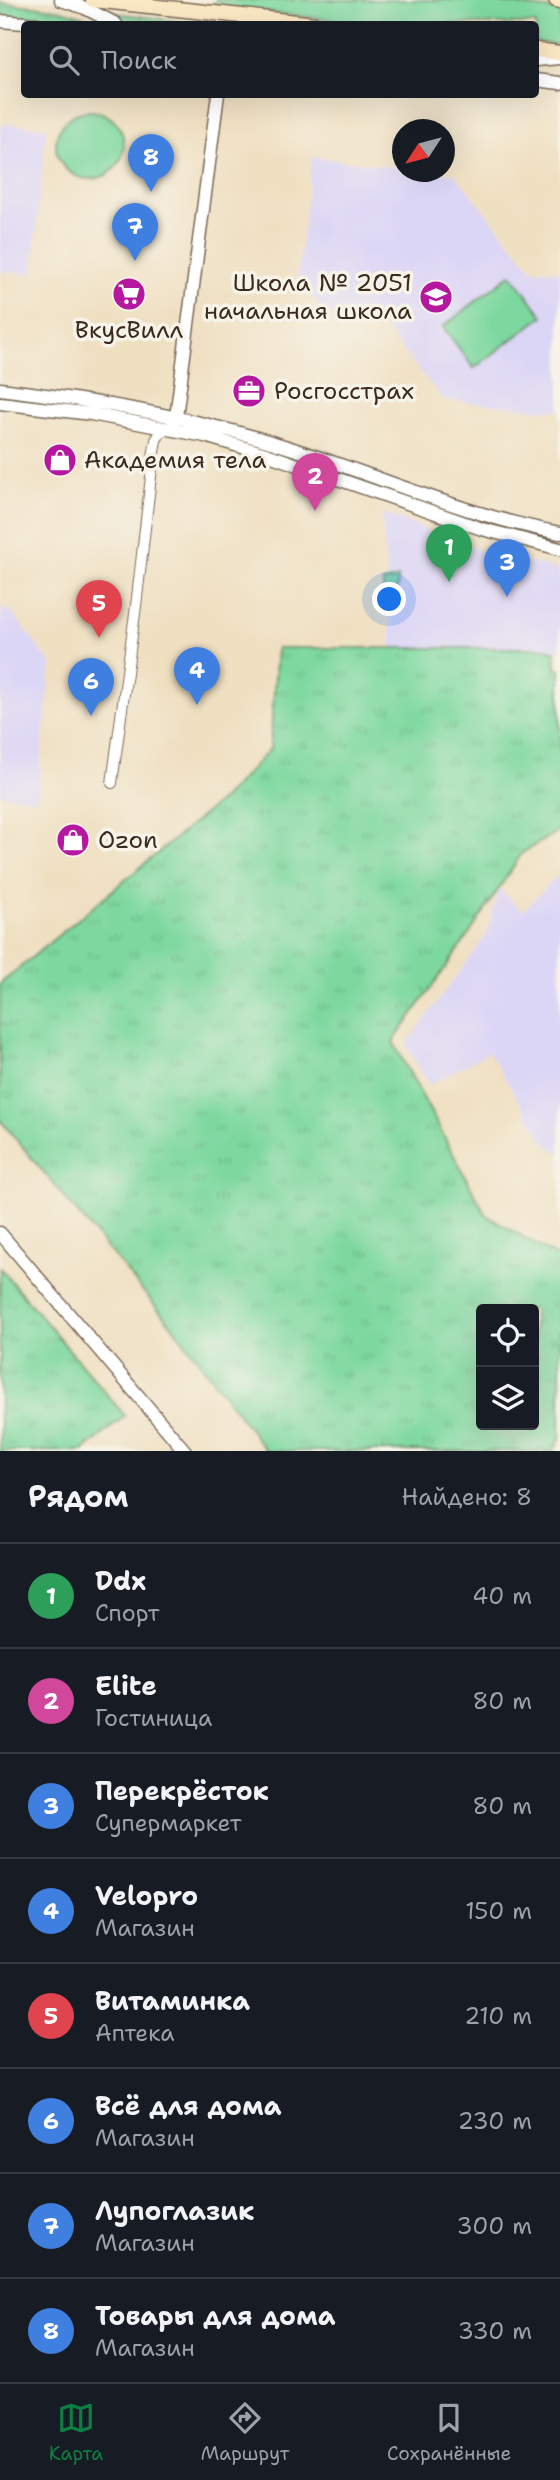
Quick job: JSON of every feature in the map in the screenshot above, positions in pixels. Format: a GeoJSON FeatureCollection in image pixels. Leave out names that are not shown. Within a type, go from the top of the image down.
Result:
{"type":"FeatureCollection","features":[{"type":"Feature","properties":{"kind":"main road"},"geometry":{"type":"LineString","coordinates":[[93,0],[288,21]]}},
{"type":"Feature","properties":{"kind":"main road"},"geometry":{"type":"LineString","coordinates":[[539,50],[560,53]]}},
{"type":"Feature","properties":{"kind":"street"},"geometry":{"type":"LineString","coordinates":[[61,0],[110,21]]}},
{"type":"Feature","properties":{"kind":"street"},"geometry":{"type":"LineString","coordinates":[[0,21],[21,23]]}},
{"type":"Feature","properties":{"kind":"street"},"geometry":{"type":"LineString","coordinates":[[539,60],[560,58]]}},
{"type":"Feature","properties":{"kind":"street"},"geometry":{"type":"LineString","coordinates":[[539,80],[560,83]]}},
{"type":"Feature","properties":{"kind":"street"},"geometry":{"type":"LineString","coordinates":[[112,783],[156,440],[164,427],[172,424],[176,417],[217,98]]}},
{"type":"Feature","properties":{"kind":"street"},"geometry":{"type":"LineString","coordinates":[[0,389],[92,401],[176,417],[271,442],[487,515],[560,533]]}},
{"type":"Feature","properties":{"kind":"street"},"geometry":{"type":"LineString","coordinates":[[0,403],[91,414],[205,436],[267,454],[482,529],[560,549]]}},
{"type":"Feature","properties":{"kind":"street"},"geometry":{"type":"LineString","coordinates":[[0,1233],[185,1451]]}},
{"type":"Feature","properties":{"kind":"shaded area"},"geometry":{"type":"Polygon","coordinates":[[[5,123],[46,128],[32,275],[0,271],[0,130],[5,123]]]}},
{"type":"Feature","properties":{"kind":"shaded area","name":"Школа № 2051 начальная школа"},"geometry":{"type":"Polygon","coordinates":[[[312,157],[392,167],[392,182],[455,182],[455,174],[532,269],[560,272],[560,411],[444,400],[377,319],[327,314],[297,280],[312,157]]]}},
{"type":"Feature","properties":{"kind":"shaded area"},"geometry":{"type":"Polygon","coordinates":[[[382,513],[485,552],[560,570],[560,650],[392,648],[382,513]]]}},
{"type":"Feature","properties":{"kind":"shaded area"},"geometry":{"type":"Polygon","coordinates":[[[0,609],[11,611],[51,664],[37,799],[0,794],[0,609]]]}},
{"type":"Feature","properties":{"kind":"shaded area"},"geometry":{"type":"Polygon","coordinates":[[[560,873],[560,1153],[545,1143],[489,1052],[429,1085],[406,1045],[486,936],[499,889],[523,911],[560,873]]]}},
{"type":"Feature","properties":{"kind":"green space"},"geometry":{"type":"Polygon","coordinates":[[[215,0],[480,0],[560,11],[560,45],[539,42],[539,21],[346,21],[214,7],[215,0]]]}},
{"type":"Feature","properties":{"kind":"green space"},"geometry":{"type":"Polygon","coordinates":[[[0,3],[39,6],[94,21],[46,21],[0,16],[0,3]]]}},
{"type":"Feature","properties":{"kind":"green space"},"geometry":{"type":"Polygon","coordinates":[[[100,11],[175,21],[118,21],[100,11]]]}},
{"type":"Feature","properties":{"kind":"green space"},"geometry":{"type":"Polygon","coordinates":[[[90,111],[103,114],[114,121],[121,132],[124,145],[121,158],[114,169],[103,176],[90,179],[77,176],[66,169],[59,158],[56,145],[59,132],[66,121],[77,114],[90,111]]]}},
{"type":"Feature","properties":{"kind":"green space"},"geometry":{"type":"Polygon","coordinates":[[[511,274],[543,316],[474,368],[443,327],[511,274]]]}},
{"type":"Feature","properties":{"kind":"green space"},"geometry":{"type":"Polygon","coordinates":[[[398,578],[396,604],[384,608],[383,582],[398,578]]]}},
{"type":"Feature","properties":{"kind":"green space"},"geometry":{"type":"Polygon","coordinates":[[[277,648],[545,648],[555,652],[556,669],[560,669],[560,830],[522,853],[470,933],[393,1042],[486,1215],[560,1259],[560,1439],[553,1451],[266,1451],[178,1333],[0,1120],[0,984],[225,797],[270,749],[277,648]]]}},
{"type":"Feature","properties":{"kind":"green space"},"geometry":{"type":"Polygon","coordinates":[[[0,1268],[125,1416],[83,1451],[0,1451],[0,1268]]]}},
{"type":"Feature","properties":{"kind":"place","name":"Товары для дома"},"geometry":{"type":"Point","coordinates":[151,192]}},
{"type":"Feature","properties":{"kind":"place","name":"Лупоглазик"},"geometry":{"type":"Point","coordinates":[135,261]}},
{"type":"Feature","properties":{"kind":"place","name":"ВкусВилл"},"geometry":{"type":"Point","coordinates":[129,294]}},
{"type":"Feature","properties":{"kind":"place","name":"Школа № 2051 начальная школа"},"geometry":{"type":"Point","coordinates":[436,297]}},
{"type":"Feature","properties":{"kind":"place","name":"Росгосстрах"},"geometry":{"type":"Point","coordinates":[249,391]}},
{"type":"Feature","properties":{"kind":"place","name":"Академия тела"},"geometry":{"type":"Point","coordinates":[60,460]}},
{"type":"Feature","properties":{"kind":"place","name":"Elite"},"geometry":{"type":"Point","coordinates":[315,511]}},
{"type":"Feature","properties":{"kind":"place","name":"Ddx"},"geometry":{"type":"Point","coordinates":[449,582]}},
{"type":"Feature","properties":{"kind":"place","name":"Перекрёсток"},"geometry":{"type":"Point","coordinates":[507,597]}},
{"type":"Feature","properties":{"kind":"place","name":"Витаминка"},"geometry":{"type":"Point","coordinates":[99,638]}},
{"type":"Feature","properties":{"kind":"place","name":"Velopro"},"geometry":{"type":"Point","coordinates":[197,705]}},
{"type":"Feature","properties":{"kind":"place","name":"Всё для дома"},"geometry":{"type":"Point","coordinates":[91,716]}},
{"type":"Feature","properties":{"kind":"place","name":"Ozon"},"geometry":{"type":"Point","coordinates":[73,840]}}]}
